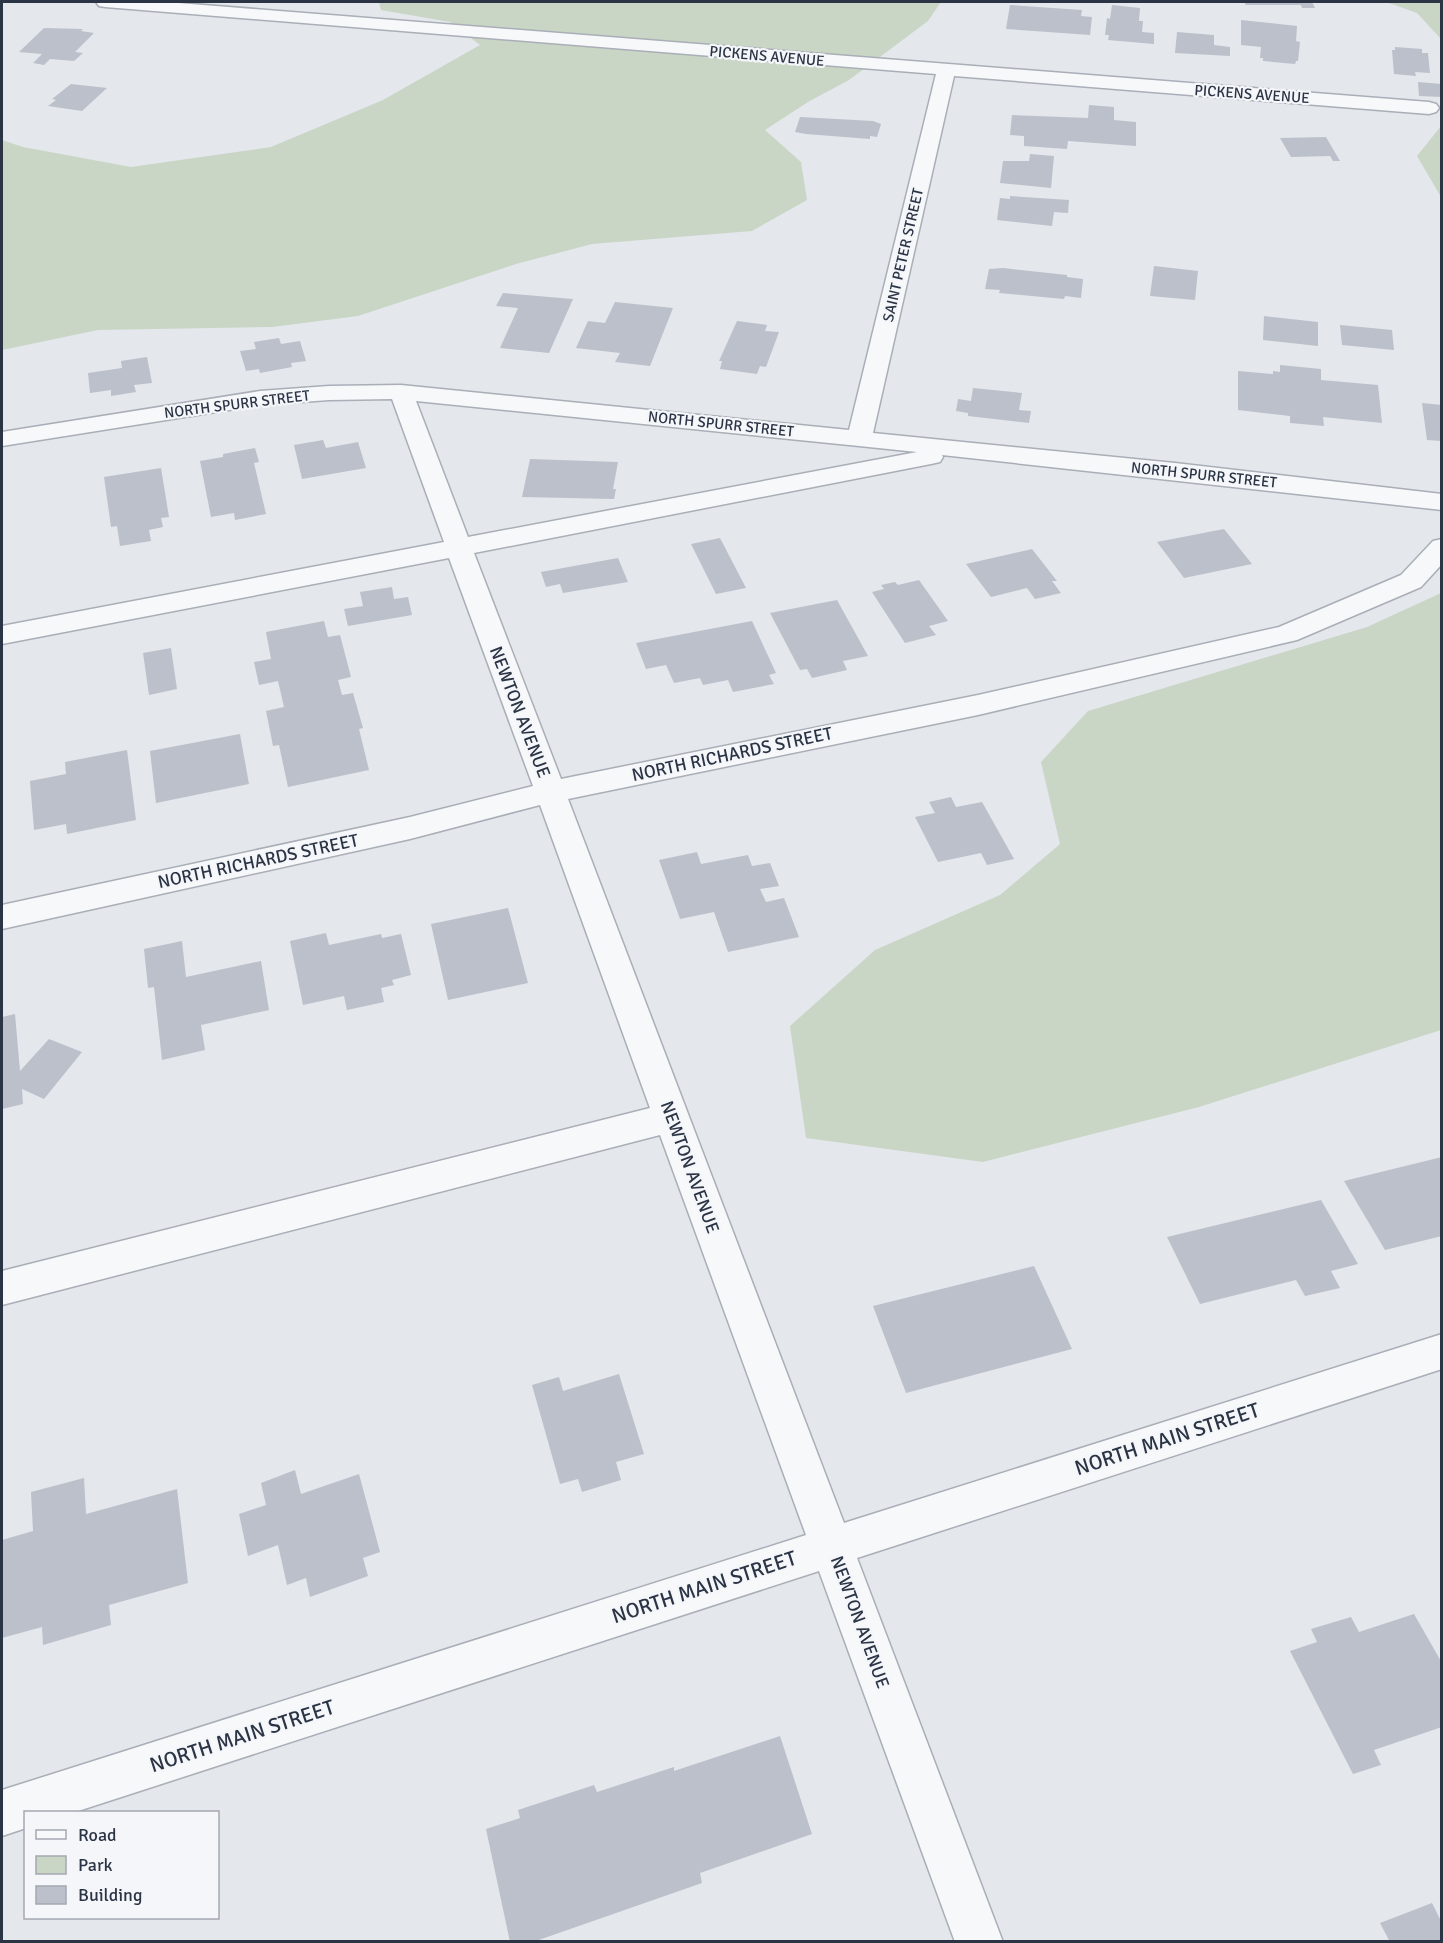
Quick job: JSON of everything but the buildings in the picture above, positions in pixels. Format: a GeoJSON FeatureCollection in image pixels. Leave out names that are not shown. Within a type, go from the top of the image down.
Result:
{"type":"FeatureCollection","features":[{"type":"Feature","properties":{"kind":"street","name":"PICKENS AVENUE"},"geometry":{"type":"LineString","coordinates":[[105,2],[1429,108]]}},
{"type":"Feature","properties":{"kind":"street","name":"SAINT PETER STREET"},"geometry":{"type":"LineString","coordinates":[[860,439],[946,71]]}},
{"type":"Feature","properties":{"kind":"street","name":"NORTH SPURR STREET"},"geometry":{"type":"LineString","coordinates":[[2,439],[260,398],[329,393],[401,392],[1175,471],[1442,502]]}},
{"type":"Feature","properties":{"kind":"street","name":"NEWTON AVENUE"},"geometry":{"type":"LineString","coordinates":[[401,392],[979,1941]]}},
{"type":"Feature","properties":{"kind":"street"},"geometry":{"type":"LineString","coordinates":[[2,635],[965,450]]}},
{"type":"Feature","properties":{"kind":"street","name":"NORTH RICHARDS STREET"},"geometry":{"type":"LineString","coordinates":[[2,917],[410,828],[550,792],[978,705],[1287,634],[1411,581],[1442,547]]}},
{"type":"Feature","properties":{"kind":"street"},"geometry":{"type":"LineString","coordinates":[[2,1288],[672,1117]]}},
{"type":"Feature","properties":{"kind":"street","name":"NORTH MAIN STREET"},"geometry":{"type":"LineString","coordinates":[[2,1813],[1442,1351]]}},
{"type":"Feature","properties":{"kind":"green space"},"geometry":{"type":"Polygon","coordinates":[[[379,2],[941,2],[928,21],[849,80],[808,102],[765,130],[801,162],[807,200],[752,231],[592,244],[516,264],[358,316],[272,327],[98,330],[2,350],[2,140],[23,147],[131,167],[271,147],[383,100],[480,45],[450,22],[381,10],[379,2]]]}},
{"type":"Feature","properties":{"kind":"green space"},"geometry":{"type":"Polygon","coordinates":[[[1386,2],[1441,2],[1441,39],[1417,13],[1386,2]]]}},
{"type":"Feature","properties":{"kind":"green space"},"geometry":{"type":"Polygon","coordinates":[[[1441,126],[1441,197],[1417,156],[1441,126]]]}},
{"type":"Feature","properties":{"kind":"green space"},"geometry":{"type":"Polygon","coordinates":[[[1441,593],[1441,1030],[1199,1107],[983,1162],[806,1138],[790,1026],[875,950],[1000,895],[1060,844],[1041,762],[1088,711],[1367,627],[1441,593]]]}}]}
